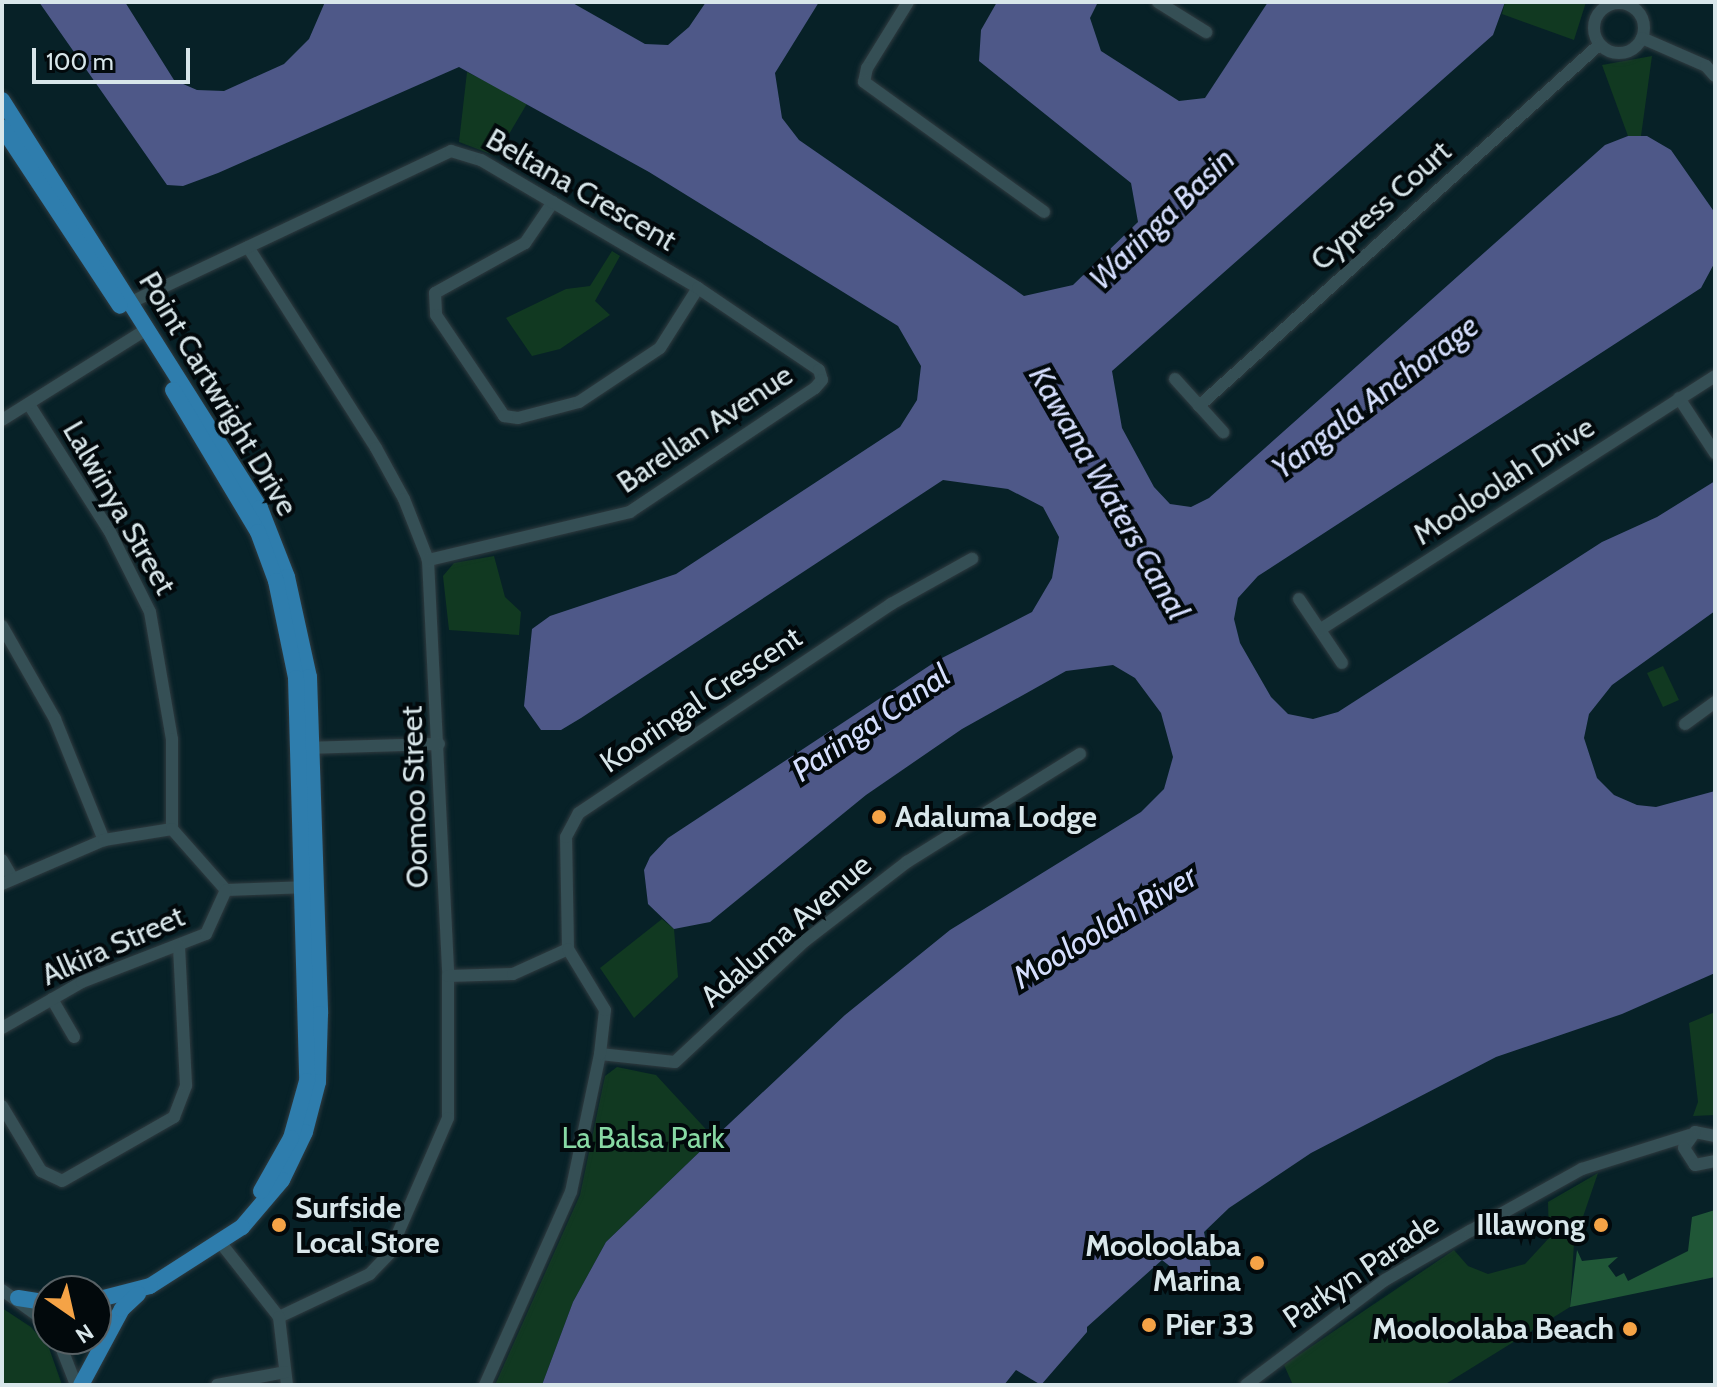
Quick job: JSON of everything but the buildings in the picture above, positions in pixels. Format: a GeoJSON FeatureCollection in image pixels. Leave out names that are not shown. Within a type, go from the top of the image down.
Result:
{"type":"FeatureCollection","features":[{"type":"Feature","properties":{"kind":"main road","name":"Point Cartwright Drive"},"geometry":{"type":"LineString","coordinates":[[2,100],[125,305]]}},
{"type":"Feature","properties":{"kind":"main road","name":"Point Cartwright Drive"},"geometry":{"type":"LineString","coordinates":[[2,127],[125,305],[269,527],[302,637],[313,1081],[291,1166],[253,1217],[122,1309],[78,1385]]}},
{"type":"Feature","properties":{"kind":"main road","name":"Point Cartwright Drive"},"geometry":{"type":"LineString","coordinates":[[112,1295],[160,1280]]}},
{"type":"Feature","properties":{"kind":"main road"},"geometry":{"type":"LineString","coordinates":[[10,1294],[32,1299]]}},
{"type":"Feature","properties":{"kind":"street"},"geometry":{"type":"LineString","coordinates":[[908,2],[867,68],[864,82],[1044,212]]}},
{"type":"Feature","properties":{"kind":"street"},"geometry":{"type":"LineString","coordinates":[[1158,2],[1181,8],[1206,32]]}},
{"type":"Feature","properties":{"kind":"street"},"geometry":{"type":"LineString","coordinates":[[1616,2],[1640,12],[1642,38],[1622,53],[1599,45],[1596,18],[1616,2]]}},
{"type":"Feature","properties":{"kind":"street"},"geometry":{"type":"LineString","coordinates":[[1642,38],[1706,66],[1715,76]]}},
{"type":"Feature","properties":{"kind":"street","name":"Cypress Court"},"geometry":{"type":"LineString","coordinates":[[1199,406],[1599,45]]}},
{"type":"Feature","properties":{"kind":"street","name":"Beltana Crescent"},"geometry":{"type":"LineString","coordinates":[[125,305],[451,151],[481,160],[698,288],[811,362],[822,380]]}},
{"type":"Feature","properties":{"kind":"street"},"geometry":{"type":"LineString","coordinates":[[553,202],[525,243],[435,293],[436,315],[504,416],[518,418],[579,402],[660,348],[698,288]]}},
{"type":"Feature","properties":{"kind":"street","name":"Oomoo Street"},"geometry":{"type":"LineString","coordinates":[[248,247],[376,448],[404,499],[428,560],[448,976],[448,1118],[389,1254],[370,1274],[279,1317]]}},
{"type":"Feature","properties":{"kind":"street"},"geometry":{"type":"LineString","coordinates":[[2,420],[30,406],[143,332]]}},
{"type":"Feature","properties":{"kind":"street","name":"Mooloolah Drive"},"geometry":{"type":"LineString","coordinates":[[1321,629],[1715,376]]}},
{"type":"Feature","properties":{"kind":"street"},"geometry":{"type":"LineString","coordinates":[[1175,379],[1223,432]]}},
{"type":"Feature","properties":{"kind":"street","name":"Barellan Avenue"},"geometry":{"type":"LineString","coordinates":[[428,560],[630,512],[822,380]]}},
{"type":"Feature","properties":{"kind":"street"},"geometry":{"type":"LineString","coordinates":[[1679,398],[1715,453]]}},
{"type":"Feature","properties":{"kind":"street","name":"Lalwinya Street"},"geometry":{"type":"LineString","coordinates":[[30,406],[110,532],[150,612],[172,739],[172,829]]}},
{"type":"Feature","properties":{"kind":"street","name":"Kooringal Crescent"},"geometry":{"type":"LineString","coordinates":[[568,949],[566,837],[579,813],[891,604],[972,559]]}},
{"type":"Feature","properties":{"kind":"street"},"geometry":{"type":"LineString","coordinates":[[1299,599],[1342,663]]}},
{"type":"Feature","properties":{"kind":"street"},"geometry":{"type":"LineString","coordinates":[[2,626],[55,719],[104,840]]}},
{"type":"Feature","properties":{"kind":"street"},"geometry":{"type":"LineString","coordinates":[[1685,724],[1715,702]]}},
{"type":"Feature","properties":{"kind":"street"},"geometry":{"type":"LineString","coordinates":[[306,748],[439,744]]}},
{"type":"Feature","properties":{"kind":"street","name":"Adaluma Avenue"},"geometry":{"type":"LineString","coordinates":[[600,1054],[675,1062],[806,940],[907,862],[1080,754]]}},
{"type":"Feature","properties":{"kind":"street"},"geometry":{"type":"LineString","coordinates":[[2,860],[7,881],[104,840],[172,829],[226,890],[310,887]]}},
{"type":"Feature","properties":{"kind":"street","name":"Alkira Street"},"geometry":{"type":"LineString","coordinates":[[2,1028],[52,999],[213,928],[226,890]]}},
{"type":"Feature","properties":{"kind":"street"},"geometry":{"type":"LineString","coordinates":[[2,1106],[41,1171],[62,1181],[174,1117],[186,1085],[179,945]]}},
{"type":"Feature","properties":{"kind":"street"},"geometry":{"type":"LineString","coordinates":[[448,976],[513,974],[568,949],[605,1010],[600,1054],[571,1192],[485,1385]]}},
{"type":"Feature","properties":{"kind":"street"},"geometry":{"type":"LineString","coordinates":[[52,999],[74,1037]]}},
{"type":"Feature","properties":{"kind":"street","name":"Parkyn Parade"},"geometry":{"type":"LineString","coordinates":[[1246,1385],[1399,1271],[1582,1169],[1690,1135],[1714,1134]]}},
{"type":"Feature","properties":{"kind":"street"},"geometry":{"type":"LineString","coordinates":[[1685,1156],[1690,1135]]}},
{"type":"Feature","properties":{"kind":"street","name":"Parkyn Parade"},"geometry":{"type":"LineString","coordinates":[[1641,1148],[1672,1148],[1698,1166],[1715,1161]]}},
{"type":"Feature","properties":{"kind":"street"},"geometry":{"type":"LineString","coordinates":[[217,1385],[286,1378],[279,1317],[220,1242]]}},
{"type":"Feature","properties":{"kind":"street"},"geometry":{"type":"LineString","coordinates":[[10,1294],[32,1311]]}},
{"type":"Feature","properties":{"kind":"street"},"geometry":{"type":"LineString","coordinates":[[65,1355],[78,1385]]}},
{"type":"Feature","properties":{"kind":"green space"},"geometry":{"type":"Polygon","coordinates":[[[1505,2],[1586,2],[1574,40],[1502,14],[1505,2]]]}},
{"type":"Feature","properties":{"kind":"green space"},"geometry":{"type":"Polygon","coordinates":[[[1652,56],[1641,136],[1628,136],[1602,65],[1652,56]]]}},
{"type":"Feature","properties":{"kind":"green space"},"geometry":{"type":"Polygon","coordinates":[[[467,72],[528,102],[496,156],[459,142],[467,72]]]}},
{"type":"Feature","properties":{"kind":"green space"},"geometry":{"type":"Polygon","coordinates":[[[612,251],[620,256],[595,301],[610,315],[560,349],[532,356],[506,318],[566,289],[590,286],[612,251]]]}},
{"type":"Feature","properties":{"kind":"green space"},"geometry":{"type":"Polygon","coordinates":[[[494,556],[505,597],[521,612],[519,635],[449,630],[443,576],[454,563],[494,556]]]}},
{"type":"Feature","properties":{"kind":"green space"},"geometry":{"type":"Polygon","coordinates":[[[1663,666],[1679,700],[1663,707],[1647,673],[1663,666]]]}},
{"type":"Feature","properties":{"kind":"green space"},"geometry":{"type":"Polygon","coordinates":[[[662,919],[674,929],[678,977],[634,1018],[600,968],[662,919]]]}},
{"type":"Feature","properties":{"kind":"green space"},"geometry":{"type":"Polygon","coordinates":[[[1715,1012],[1715,1115],[1693,1116],[1698,1102],[1689,1023],[1715,1012]]]}},
{"type":"Feature","properties":{"kind":"green space","name":"La Balsa Park"},"geometry":{"type":"Polygon","coordinates":[[[617,1067],[656,1075],[714,1138],[606,1242],[573,1302],[542,1385],[495,1385],[580,1195],[605,1076],[617,1067]]]}},
{"type":"Feature","properties":{"kind":"green space"},"geometry":{"type":"Polygon","coordinates":[[[1598,1173],[1574,1243],[1570,1307],[1444,1385],[1293,1385],[1284,1365],[1454,1250],[1468,1266],[1488,1274],[1525,1264],[1549,1238],[1548,1202],[1598,1173]]]}},
{"type":"Feature","properties":{"kind":"green space"},"geometry":{"type":"Polygon","coordinates":[[[1715,1210],[1715,1277],[1570,1307],[1577,1250],[1582,1261],[1618,1257],[1608,1266],[1616,1277],[1624,1273],[1628,1281],[1688,1251],[1692,1217],[1715,1210]]]}},
{"type":"Feature","properties":{"kind":"green space"},"geometry":{"type":"Polygon","coordinates":[[[2,1308],[32,1328],[32,1355],[51,1355],[62,1385],[2,1385],[2,1308]]]}},
{"type":"Feature","properties":{"kind":"water"},"geometry":{"type":"Polygon","coordinates":[[[39,2],[125,2],[174,80],[197,90],[224,91],[284,64],[309,39],[325,2],[571,2],[645,44],[668,45],[689,27],[706,2],[819,2],[775,73],[782,118],[799,140],[1024,296],[1073,285],[1138,222],[1131,183],[979,61],[981,30],[997,2],[1098,2],[1090,18],[1101,51],[1179,101],[1205,98],[1268,2],[1505,2],[1493,35],[1112,371],[1122,428],[1154,487],[1170,504],[1191,507],[1209,498],[1605,145],[1628,136],[1647,136],[1671,150],[1715,213],[1715,262],[1701,288],[1258,576],[1238,598],[1234,619],[1240,643],[1271,697],[1288,714],[1313,719],[1338,712],[1602,542],[1657,517],[1715,481],[1715,611],[1612,685],[1589,714],[1584,738],[1597,778],[1614,795],[1637,805],[1656,807],[1715,791],[1715,973],[1622,1014],[1496,1057],[1311,1153],[1229,1208],[1204,1232],[1212,1273],[1191,1283],[1162,1260],[1087,1327],[1087,1332],[1041,1385],[1016,1370],[1004,1385],[542,1385],[573,1302],[606,1242],[714,1138],[845,1015],[950,930],[1141,812],[1164,789],[1173,757],[1161,713],[1135,678],[1113,665],[1066,671],[962,729],[866,795],[710,922],[674,929],[648,904],[644,870],[650,857],[668,838],[938,660],[1032,612],[1052,578],[1059,537],[1043,507],[1008,489],[943,480],[581,718],[561,730],[541,730],[524,706],[532,629],[550,616],[676,574],[900,427],[917,400],[921,366],[898,326],[649,172],[459,67],[218,173],[183,186],[167,185],[39,2]]]}},
{"type":"Feature","properties":{"kind":"place","name":"Adaluma Lodge"},"geometry":{"type":"Point","coordinates":[879,817]}},
{"type":"Feature","properties":{"kind":"place","name":"Surfside Local Store"},"geometry":{"type":"Point","coordinates":[279,1225]}},
{"type":"Feature","properties":{"kind":"place","name":"Illawong"},"geometry":{"type":"Point","coordinates":[1601,1225]}},
{"type":"Feature","properties":{"kind":"place","name":"Mooloolaba Marina"},"geometry":{"type":"Point","coordinates":[1257,1263]}},
{"type":"Feature","properties":{"kind":"place","name":"Pier 33"},"geometry":{"type":"Point","coordinates":[1149,1325]}},
{"type":"Feature","properties":{"kind":"place","name":"Mooloolaba Beach"},"geometry":{"type":"Point","coordinates":[1630,1329]}},
{"type":"Feature","properties":{"kind":"water label","name":"Waringa Basin"},"geometry":{"type":"Point","coordinates":[1162,219]}},
{"type":"Feature","properties":{"kind":"water label","name":"Yangala Anchorage"},"geometry":{"type":"Point","coordinates":[1375,397]}},
{"type":"Feature","properties":{"kind":"water label","name":"Kawana Waters Canal"},"geometry":{"type":"Point","coordinates":[1109,493]}},
{"type":"Feature","properties":{"kind":"water label","name":"Paringa Canal"},"geometry":{"type":"Point","coordinates":[871,723]}},
{"type":"Feature","properties":{"kind":"water label","name":"Mooloolah River"},"geometry":{"type":"Point","coordinates":[1105,927]}}]}
